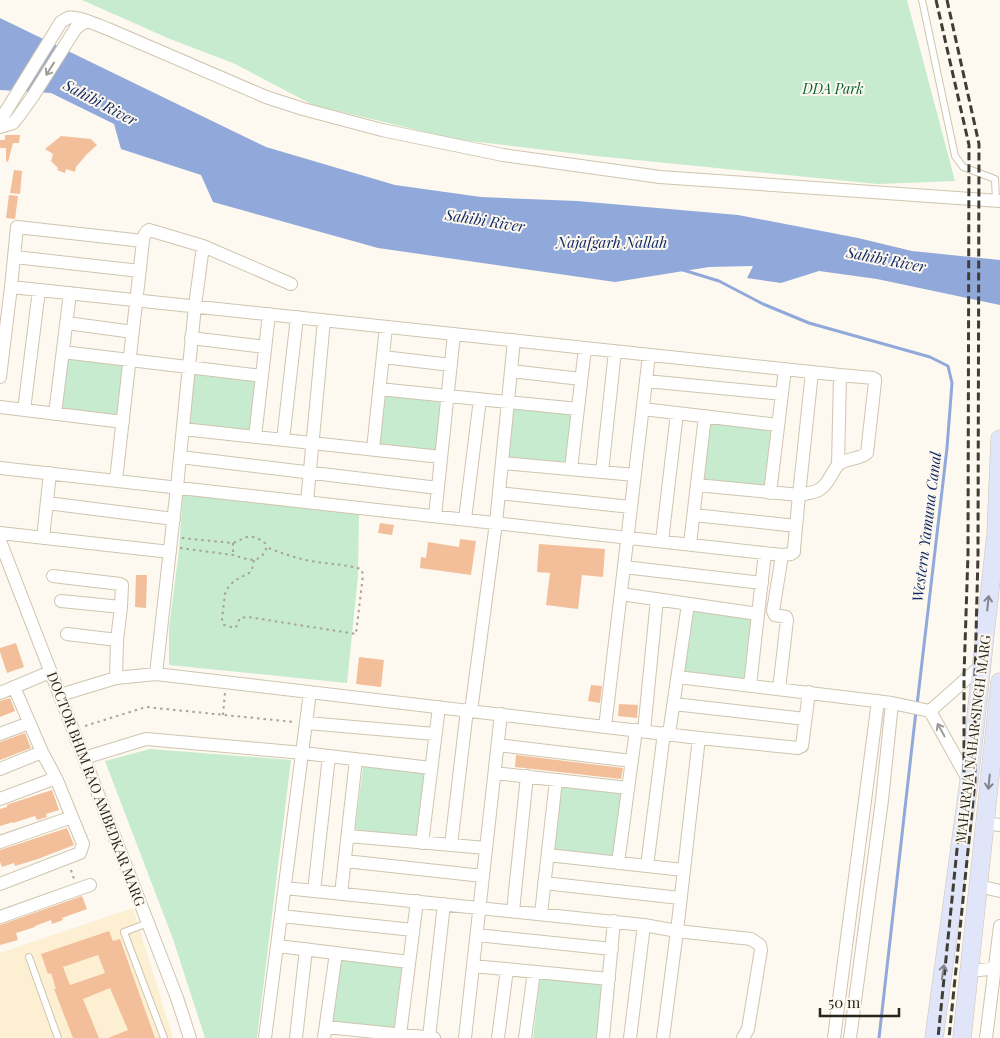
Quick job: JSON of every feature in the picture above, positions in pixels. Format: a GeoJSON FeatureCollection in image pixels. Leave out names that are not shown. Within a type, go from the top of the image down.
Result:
{"type":"FeatureCollection","features":[{"type":"Feature","properties":{"kind":"main road","name":"MAHARAJA NAHAR SINGH MARG"},"geometry":{"type":"LineString","coordinates":[[934,1038],[969,781],[982,665],[996,534],[1000,439]]}},
{"type":"Feature","properties":{"kind":"main road","name":"MAHARAJA NAHAR SINGH MARG"},"geometry":{"type":"LineString","coordinates":[[962,1036],[978,886],[993,824],[1000,682]]}},
{"type":"Feature","properties":{"kind":"street"},"geometry":{"type":"LineString","coordinates":[[4,123],[60,22],[71,17],[81,24],[108,29],[303,110],[382,130],[503,155],[660,177],[998,201]]}},
{"type":"Feature","properties":{"kind":"street"},"geometry":{"type":"LineString","coordinates":[[4,123],[33,96],[81,24]]}},
{"type":"Feature","properties":{"kind":"street"},"geometry":{"type":"LineString","coordinates":[[0,377],[16,229],[18,227],[143,241]]}},
{"type":"Feature","properties":{"kind":"street"},"geometry":{"type":"LineString","coordinates":[[116,480],[143,241],[146,232],[149,230],[203,246],[291,284]]}},
{"type":"Feature","properties":{"kind":"street"},"geometry":{"type":"LineString","coordinates":[[156,674],[203,246]]}},
{"type":"Feature","properties":{"kind":"street"},"geometry":{"type":"LineString","coordinates":[[14,257],[140,271]]}},
{"type":"Feature","properties":{"kind":"street"},"geometry":{"type":"LineString","coordinates":[[11,287],[875,379],[867,453],[838,465],[822,489],[799,495],[697,485]]}},
{"type":"Feature","properties":{"kind":"street"},"geometry":{"type":"LineString","coordinates":[[24,410],[39,290]]}},
{"type":"Feature","properties":{"kind":"street"},"geometry":{"type":"LineString","coordinates":[[55,414],[70,293]]}},
{"type":"Feature","properties":{"kind":"street"},"geometry":{"type":"LineString","coordinates":[[255,436],[269,314]]}},
{"type":"Feature","properties":{"kind":"street"},"geometry":{"type":"LineString","coordinates":[[283,440],[297,317]]}},
{"type":"Feature","properties":{"kind":"street"},"geometry":{"type":"LineString","coordinates":[[307,502],[324,320]]}},
{"type":"Feature","properties":{"kind":"street"},"geometry":{"type":"LineString","coordinates":[[67,323],[133,332]]}},
{"type":"Feature","properties":{"kind":"street"},"geometry":{"type":"LineString","coordinates":[[373,449],[386,327]]}},
{"type":"Feature","properties":{"kind":"street"},"geometry":{"type":"LineString","coordinates":[[435,516],[454,334]]}},
{"type":"Feature","properties":{"kind":"street"},"geometry":{"type":"LineString","coordinates":[[192,338],[265,347]]}},
{"type":"Feature","properties":{"kind":"street"},"geometry":{"type":"LineString","coordinates":[[451,845],[496,523],[514,340]]}},
{"type":"Feature","properties":{"kind":"street"},"geometry":{"type":"LineString","coordinates":[[571,469],[584,348]]}},
{"type":"Feature","properties":{"kind":"street"},"geometry":{"type":"LineString","coordinates":[[602,472],[615,351]]}},
{"type":"Feature","properties":{"kind":"street"},"geometry":{"type":"LineString","coordinates":[[63,352],[262,376]]}},
{"type":"Feature","properties":{"kind":"street"},"geometry":{"type":"LineString","coordinates":[[605,727],[649,355]]}},
{"type":"Feature","properties":{"kind":"street"},"geometry":{"type":"LineString","coordinates":[[382,357],[451,365]]}},
{"type":"Feature","properties":{"kind":"street"},"geometry":{"type":"LineString","coordinates":[[770,493],[785,369]]}},
{"type":"Feature","properties":{"kind":"street"},"geometry":{"type":"LineString","coordinates":[[511,371],[581,379]]}},
{"type":"Feature","properties":{"kind":"street"},"geometry":{"type":"LineString","coordinates":[[0,468],[765,553],[791,554],[794,552],[812,372]]}},
{"type":"Feature","properties":{"kind":"street"},"geometry":{"type":"LineString","coordinates":[[838,465],[840,375]]}},
{"type":"Feature","properties":{"kind":"street"},"geometry":{"type":"LineString","coordinates":[[646,381],[782,394]]}},
{"type":"Feature","properties":{"kind":"street"},"geometry":{"type":"LineString","coordinates":[[379,389],[578,409]]}},
{"type":"Feature","properties":{"kind":"street"},"geometry":{"type":"LineString","coordinates":[[465,519],[480,399]]}},
{"type":"Feature","properties":{"kind":"street"},"geometry":{"type":"LineString","coordinates":[[0,407],[123,422]]}},
{"type":"Feature","properties":{"kind":"street"},"geometry":{"type":"LineString","coordinates":[[642,408],[778,425]]}},
{"type":"Feature","properties":{"kind":"street"},"geometry":{"type":"LineString","coordinates":[[662,541],[678,413]]}},
{"type":"Feature","properties":{"kind":"street"},"geometry":{"type":"LineString","coordinates":[[690,544],[706,416]]}},
{"type":"Feature","properties":{"kind":"street"},"geometry":{"type":"LineString","coordinates":[[183,429],[441,457]]}},
{"type":"Feature","properties":{"kind":"street"},"geometry":{"type":"LineString","coordinates":[[180,457],[438,488]]}},
{"type":"Feature","properties":{"kind":"street"},"geometry":{"type":"LineString","coordinates":[[502,463],[635,476]]}},
{"type":"Feature","properties":{"kind":"street"},"geometry":{"type":"LineString","coordinates":[[43,538],[50,473]]}},
{"type":"Feature","properties":{"kind":"street"},"geometry":{"type":"LineString","coordinates":[[498,493],[631,507]]}},
{"type":"Feature","properties":{"kind":"street"},"geometry":{"type":"LineString","coordinates":[[47,503],[174,518]]}},
{"type":"Feature","properties":{"kind":"street"},"geometry":{"type":"LineString","coordinates":[[694,515],[796,526]]}},
{"type":"Feature","properties":{"kind":"street"},"geometry":{"type":"LineString","coordinates":[[0,533],[43,538],[171,545]]}},
{"type":"Feature","properties":{"kind":"street","name":"DOCTOR BHIM RAO AMBEDKAR MARG"},"geometry":{"type":"LineString","coordinates":[[0,541],[148,922],[190,1038]]}},
{"type":"Feature","properties":{"kind":"street"},"geometry":{"type":"LineString","coordinates":[[750,685],[765,553]]}},
{"type":"Feature","properties":{"kind":"street"},"geometry":{"type":"LineString","coordinates":[[780,688],[788,620],[786,617],[775,615],[773,611],[782,554]]}},
{"type":"Feature","properties":{"kind":"street"},"geometry":{"type":"LineString","coordinates":[[624,567],[762,582]]}},
{"type":"Feature","properties":{"kind":"street"},"geometry":{"type":"LineString","coordinates":[[53,576],[120,584],[122,587],[117,640],[116,678]]}},
{"type":"Feature","properties":{"kind":"street"},"geometry":{"type":"LineString","coordinates":[[621,594],[758,614]]}},
{"type":"Feature","properties":{"kind":"street"},"geometry":{"type":"LineString","coordinates":[[618,863],[632,761],[640,731],[658,599]]}},
{"type":"Feature","properties":{"kind":"street"},"geometry":{"type":"LineString","coordinates":[[61,601],[121,607]]}},
{"type":"Feature","properties":{"kind":"street"},"geometry":{"type":"LineString","coordinates":[[646,866],[666,734],[674,704],[688,604]]}},
{"type":"Feature","properties":{"kind":"street"},"geometry":{"type":"LineString","coordinates":[[67,634],[117,640]]}},
{"type":"Feature","properties":{"kind":"street"},"geometry":{"type":"LineString","coordinates":[[928,710],[982,665]]}},
{"type":"Feature","properties":{"kind":"street"},"geometry":{"type":"LineString","coordinates":[[0,692],[50,672]]}},
{"type":"Feature","properties":{"kind":"street"},"geometry":{"type":"LineString","coordinates":[[60,696],[116,678],[156,674],[698,738],[798,748],[802,746],[809,692]]}},
{"type":"Feature","properties":{"kind":"street"},"geometry":{"type":"LineString","coordinates":[[678,677],[896,703],[928,710],[969,781]]}},
{"type":"Feature","properties":{"kind":"street"},"geometry":{"type":"LineString","coordinates":[[0,883],[80,852],[83,844],[56,778],[42,752],[14,687]]}},
{"type":"Feature","properties":{"kind":"street"},"geometry":{"type":"LineString","coordinates":[[266,1038],[310,692]]}},
{"type":"Feature","properties":{"kind":"street"},"geometry":{"type":"LineString","coordinates":[[834,1038],[878,701]]}},
{"type":"Feature","properties":{"kind":"street"},"geometry":{"type":"LineString","coordinates":[[850,1038],[896,703]]}},
{"type":"Feature","properties":{"kind":"street"},"geometry":{"type":"LineString","coordinates":[[674,704],[805,719]]}},
{"type":"Feature","properties":{"kind":"street"},"geometry":{"type":"LineString","coordinates":[[422,843],[439,707]]}},
{"type":"Feature","properties":{"kind":"street"},"geometry":{"type":"LineString","coordinates":[[465,1038],[501,714]]}},
{"type":"Feature","properties":{"kind":"street"},"geometry":{"type":"LineString","coordinates":[[0,734],[29,723]]}},
{"type":"Feature","properties":{"kind":"street"},"geometry":{"type":"LineString","coordinates":[[306,723],[436,734]]}},
{"type":"Feature","properties":{"kind":"street"},"geometry":{"type":"LineString","coordinates":[[84,758],[146,738],[432,768]]}},
{"type":"Feature","properties":{"kind":"street"},"geometry":{"type":"LineString","coordinates":[[663,1038],[698,738]]}},
{"type":"Feature","properties":{"kind":"street"},"geometry":{"type":"LineString","coordinates":[[498,745],[632,761]]}},
{"type":"Feature","properties":{"kind":"street"},"geometry":{"type":"LineString","coordinates":[[0,769],[42,752]]}},
{"type":"Feature","properties":{"kind":"street"},"geometry":{"type":"LineString","coordinates":[[314,891],[329,756]]}},
{"type":"Feature","properties":{"kind":"street"},"geometry":{"type":"LineString","coordinates":[[341,894],[356,759]]}},
{"type":"Feature","properties":{"kind":"street"},"geometry":{"type":"LineString","coordinates":[[494,773],[628,788]]}},
{"type":"Feature","properties":{"kind":"street"},"geometry":{"type":"LineString","coordinates":[[514,911],[527,776]]}},
{"type":"Feature","properties":{"kind":"street"},"geometry":{"type":"LineString","coordinates":[[0,799],[56,778]]}},
{"type":"Feature","properties":{"kind":"street"},"geometry":{"type":"LineString","coordinates":[[541,914],[556,780]]}},
{"type":"Feature","properties":{"kind":"street"},"geometry":{"type":"LineString","coordinates":[[0,842],[72,817]]}},
{"type":"Feature","properties":{"kind":"street"},"geometry":{"type":"LineString","coordinates":[[348,836],[486,848]]}},
{"type":"Feature","properties":{"kind":"street"},"geometry":{"type":"LineString","coordinates":[[548,855],[683,870]]}},
{"type":"Feature","properties":{"kind":"street"},"geometry":{"type":"LineString","coordinates":[[345,861],[483,876]]}},
{"type":"Feature","properties":{"kind":"street"},"geometry":{"type":"LineString","coordinates":[[544,883],[680,898]]}},
{"type":"Feature","properties":{"kind":"street"},"geometry":{"type":"LineString","coordinates":[[0,918],[90,885]]}},
{"type":"Feature","properties":{"kind":"street"},"geometry":{"type":"LineString","coordinates":[[978,886],[1000,891]]}},
{"type":"Feature","properties":{"kind":"street"},"geometry":{"type":"LineString","coordinates":[[285,888],[644,924],[676,931],[751,938],[760,945],[761,950],[748,1029],[744,1038]]}},
{"type":"Feature","properties":{"kind":"street"},"geometry":{"type":"LineString","coordinates":[[400,1035],[417,901]]}},
{"type":"Feature","properties":{"kind":"street"},"geometry":{"type":"LineString","coordinates":[[429,1038],[444,904]]}},
{"type":"Feature","properties":{"kind":"street"},"geometry":{"type":"LineString","coordinates":[[282,916],[413,930]]}},
{"type":"Feature","properties":{"kind":"street"},"geometry":{"type":"LineString","coordinates":[[603,1038],[614,922]]}},
{"type":"Feature","properties":{"kind":"street"},"geometry":{"type":"LineString","coordinates":[[630,1038],[644,924]]}},
{"type":"Feature","properties":{"kind":"street"},"geometry":{"type":"LineString","coordinates":[[986,1038],[998,968],[1000,926]]}},
{"type":"Feature","properties":{"kind":"street"},"geometry":{"type":"LineString","coordinates":[[476,935],[612,949]]}},
{"type":"Feature","properties":{"kind":"street"},"geometry":{"type":"LineString","coordinates":[[278,946],[409,962]]}},
{"type":"Feature","properties":{"kind":"street"},"geometry":{"type":"LineString","coordinates":[[296,1038],[306,949]]}},
{"type":"Feature","properties":{"kind":"street"},"geometry":{"type":"LineString","coordinates":[[336,953],[325,1032],[434,1038]]}},
{"type":"Feature","properties":{"kind":"street"},"geometry":{"type":"LineString","coordinates":[[473,966],[609,979]]}},
{"type":"Feature","properties":{"kind":"street"},"geometry":{"type":"LineString","coordinates":[[969,971],[998,968]]}},
{"type":"Feature","properties":{"kind":"street"},"geometry":{"type":"LineString","coordinates":[[498,1038],[507,969]]}},
{"type":"Feature","properties":{"kind":"street"},"geometry":{"type":"LineString","coordinates":[[525,1038],[534,972]]}},
{"type":"Feature","properties":{"kind":"street"},"geometry":{"type":"LineString","coordinates":[[962,1036],[981,1038]]}},
{"type":"Feature","properties":{"kind":"lane"},"geometry":{"type":"LineString","coordinates":[[922,0],[955,156],[963,167],[995,179],[998,201]]}},
{"type":"Feature","properties":{"kind":"lane"},"geometry":{"type":"LineString","coordinates":[[148,922],[124,932],[164,1038]]}},
{"type":"Feature","properties":{"kind":"lane"},"geometry":{"type":"LineString","coordinates":[[29,958],[58,1038]]}},
{"type":"Feature","properties":{"kind":"path"},"geometry":{"type":"LineString","coordinates":[[171,545],[233,543],[253,536],[262,540],[266,547],[292,557],[361,569],[356,634],[248,618],[240,618],[234,628],[224,625],[222,619],[224,594],[234,581],[249,573],[254,560]]}},
{"type":"Feature","properties":{"kind":"path"},"geometry":{"type":"LineString","coordinates":[[233,543],[233,555]]}},
{"type":"Feature","properties":{"kind":"path"},"geometry":{"type":"LineString","coordinates":[[171,545],[254,560],[262,556],[266,547]]}},
{"type":"Feature","properties":{"kind":"path"},"geometry":{"type":"LineString","coordinates":[[223,715],[226,682]]}},
{"type":"Feature","properties":{"kind":"path"},"geometry":{"type":"LineString","coordinates":[[73,730],[146,707],[306,723]]}},
{"type":"Feature","properties":{"kind":"path"},"geometry":{"type":"LineString","coordinates":[[71,869],[76,883]]}},
{"type":"Feature","properties":{"kind":"shaded area"},"geometry":{"type":"Polygon","coordinates":[[[133,908],[173,1038],[0,1038],[0,953],[133,908]]]}},
{"type":"Feature","properties":{"kind":"green space","name":"DDA Park"},"geometry":{"type":"Polygon","coordinates":[[[82,0],[907,0],[955,181],[878,184],[596,156],[455,139],[313,105],[233,63],[170,39],[82,0]]]}},
{"type":"Feature","properties":{"kind":"green space"},"geometry":{"type":"Polygon","coordinates":[[[63,356],[127,363],[122,418],[58,412],[63,356]]]}},
{"type":"Feature","properties":{"kind":"green space"},"geometry":{"type":"Polygon","coordinates":[[[193,371],[256,377],[251,433],[187,427],[193,371]]]}},
{"type":"Feature","properties":{"kind":"green space"},"geometry":{"type":"Polygon","coordinates":[[[381,391],[445,397],[440,453],[376,447],[381,391]]]}},
{"type":"Feature","properties":{"kind":"green space"},"geometry":{"type":"Polygon","coordinates":[[[510,405],[574,411],[568,467],[504,461],[510,405]]]}},
{"type":"Feature","properties":{"kind":"green space"},"geometry":{"type":"Polygon","coordinates":[[[710,419],[772,428],[764,490],[702,481],[710,419]]]}},
{"type":"Feature","properties":{"kind":"green space"},"geometry":{"type":"Polygon","coordinates":[[[183,493],[359,513],[358,576],[347,683],[169,665],[169,628],[179,550],[183,493]]]}},
{"type":"Feature","properties":{"kind":"green space"},"geometry":{"type":"Polygon","coordinates":[[[690,609],[753,617],[746,681],[683,673],[690,609]]]}},
{"type":"Feature","properties":{"kind":"green space"},"geometry":{"type":"Polygon","coordinates":[[[150,749],[291,760],[257,1038],[205,1038],[173,939],[105,761],[150,749]]]}},
{"type":"Feature","properties":{"kind":"green space"},"geometry":{"type":"Polygon","coordinates":[[[363,766],[426,774],[418,838],[355,830],[363,766]]]}},
{"type":"Feature","properties":{"kind":"green space"},"geometry":{"type":"Polygon","coordinates":[[[560,785],[623,793],[615,857],[552,849],[560,785]]]}},
{"type":"Feature","properties":{"kind":"green space"},"geometry":{"type":"Polygon","coordinates":[[[339,957],[402,965],[394,1029],[331,1021],[339,957]]]}},
{"type":"Feature","properties":{"kind":"green space"},"geometry":{"type":"Polygon","coordinates":[[[540,977],[603,985],[597,1038],[533,1038],[540,977]]]}},
{"type":"Feature","properties":{"kind":"water","name":"Najafgarh Nallah"},"geometry":{"type":"Polygon","coordinates":[[[0,18],[266,147],[395,185],[481,197],[577,201],[738,215],[858,238],[912,251],[1000,260],[1000,305],[877,279],[819,271],[781,283],[747,278],[753,266],[709,267],[615,282],[378,248],[213,202],[201,175],[121,149],[114,124],[51,93],[0,90],[0,18]]]}},
{"type":"Feature","properties":{"kind":"building"},"geometry":{"type":"Polygon","coordinates":[[[5,135],[20,135],[19,143],[13,143],[8,162],[6,161],[6,148],[0,148],[0,140],[5,140],[5,135]]]}},
{"type":"Feature","properties":{"kind":"building"},"geometry":{"type":"Polygon","coordinates":[[[61,136],[91,139],[97,145],[76,167],[75,172],[66,169],[65,173],[57,170],[58,168],[51,161],[53,154],[45,149],[61,136]]]}},
{"type":"Feature","properties":{"kind":"building"},"geometry":{"type":"Polygon","coordinates":[[[14,170],[22,171],[20,194],[10,193],[14,170]]]}},
{"type":"Feature","properties":{"kind":"building"},"geometry":{"type":"Polygon","coordinates":[[[9,195],[18,196],[15,219],[6,218],[9,195]]]}},
{"type":"Feature","properties":{"kind":"building"},"geometry":{"type":"Polygon","coordinates":[[[380,523],[394,525],[392,535],[378,533],[380,523]]]}},
{"type":"Feature","properties":{"kind":"building"},"geometry":{"type":"Polygon","coordinates":[[[460,539],[476,541],[471,575],[420,568],[421,557],[426,558],[428,542],[459,547],[460,539]]]}},
{"type":"Feature","properties":{"kind":"building"},"geometry":{"type":"Polygon","coordinates":[[[539,544],[605,549],[603,577],[582,575],[578,609],[546,605],[550,573],[537,572],[539,544]]]}},
{"type":"Feature","properties":{"kind":"building"},"geometry":{"type":"Polygon","coordinates":[[[136,575],[147,575],[146,608],[135,607],[136,575]]]}},
{"type":"Feature","properties":{"kind":"building"},"geometry":{"type":"Polygon","coordinates":[[[16,643],[24,667],[7,673],[0,648],[16,643]]]}},
{"type":"Feature","properties":{"kind":"building"},"geometry":{"type":"Polygon","coordinates":[[[359,657],[384,660],[381,687],[356,684],[359,657]]]}},
{"type":"Feature","properties":{"kind":"building"},"geometry":{"type":"Polygon","coordinates":[[[591,685],[602,686],[600,703],[588,701],[591,685]]]}},
{"type":"Feature","properties":{"kind":"building"},"geometry":{"type":"Polygon","coordinates":[[[10,698],[15,711],[0,717],[0,701],[10,698]]]}},
{"type":"Feature","properties":{"kind":"building"},"geometry":{"type":"Polygon","coordinates":[[[619,704],[638,705],[637,718],[618,716],[619,704]]]}},
{"type":"Feature","properties":{"kind":"building"},"geometry":{"type":"Polygon","coordinates":[[[25,733],[31,748],[0,760],[0,742],[25,733]]]}},
{"type":"Feature","properties":{"kind":"building"},"geometry":{"type":"Polygon","coordinates":[[[516,755],[623,768],[621,779],[515,767],[516,755]]]}},
{"type":"Feature","properties":{"kind":"building"},"geometry":{"type":"Polygon","coordinates":[[[52,790],[59,810],[46,814],[47,817],[37,820],[35,816],[0,826],[0,809],[7,807],[9,804],[52,790]]]}},
{"type":"Feature","properties":{"kind":"building"},"geometry":{"type":"Polygon","coordinates":[[[67,828],[74,845],[38,859],[15,866],[14,863],[2,867],[0,850],[67,828]]]}},
{"type":"Feature","properties":{"kind":"building"},"geometry":{"type":"Polygon","coordinates":[[[82,896],[87,909],[62,918],[63,920],[52,924],[51,920],[16,933],[18,940],[0,945],[0,925],[82,896]]]}},
{"type":"Feature","properties":{"kind":"building"},"geometry":{"type":"Polygon","coordinates":[[[109,931],[113,941],[120,939],[155,1038],[108,1038],[128,1030],[110,988],[83,999],[99,1038],[73,1038],[54,989],[56,989],[51,973],[48,974],[41,954],[109,931]],[[98,955],[63,967],[70,985],[105,973],[98,955]]]}},
{"type":"Feature","properties":{"kind":"waterway","name":"Western Yamuna Canal"},"geometry":{"type":"LineString","coordinates":[[683,270],[719,281],[763,304],[809,323],[930,357],[948,366],[952,383],[947,448],[917,705]]}},
{"type":"Feature","properties":{"kind":"waterway","name":"Western Yamuna Canal"},"geometry":{"type":"LineString","coordinates":[[879,1038],[916,711]]}},
{"type":"Feature","properties":{"kind":"railway"},"geometry":{"type":"LineString","coordinates":[[936,0],[969,145],[968,554],[964,675],[964,780],[938,1038]]}},
{"type":"Feature","properties":{"kind":"railway"},"geometry":{"type":"LineString","coordinates":[[947,0],[979,144],[978,555],[975,781],[949,1038]]}},
{"type":"Feature","properties":{"kind":"water label","name":"Sahibi River"},"geometry":{"type":"Point","coordinates":[100,103]}},
{"type":"Feature","properties":{"kind":"water label","name":"Sahibi River"},"geometry":{"type":"Point","coordinates":[485,221]}},
{"type":"Feature","properties":{"kind":"water label","name":"Sahibi River"},"geometry":{"type":"Point","coordinates":[886,260]}}]}
